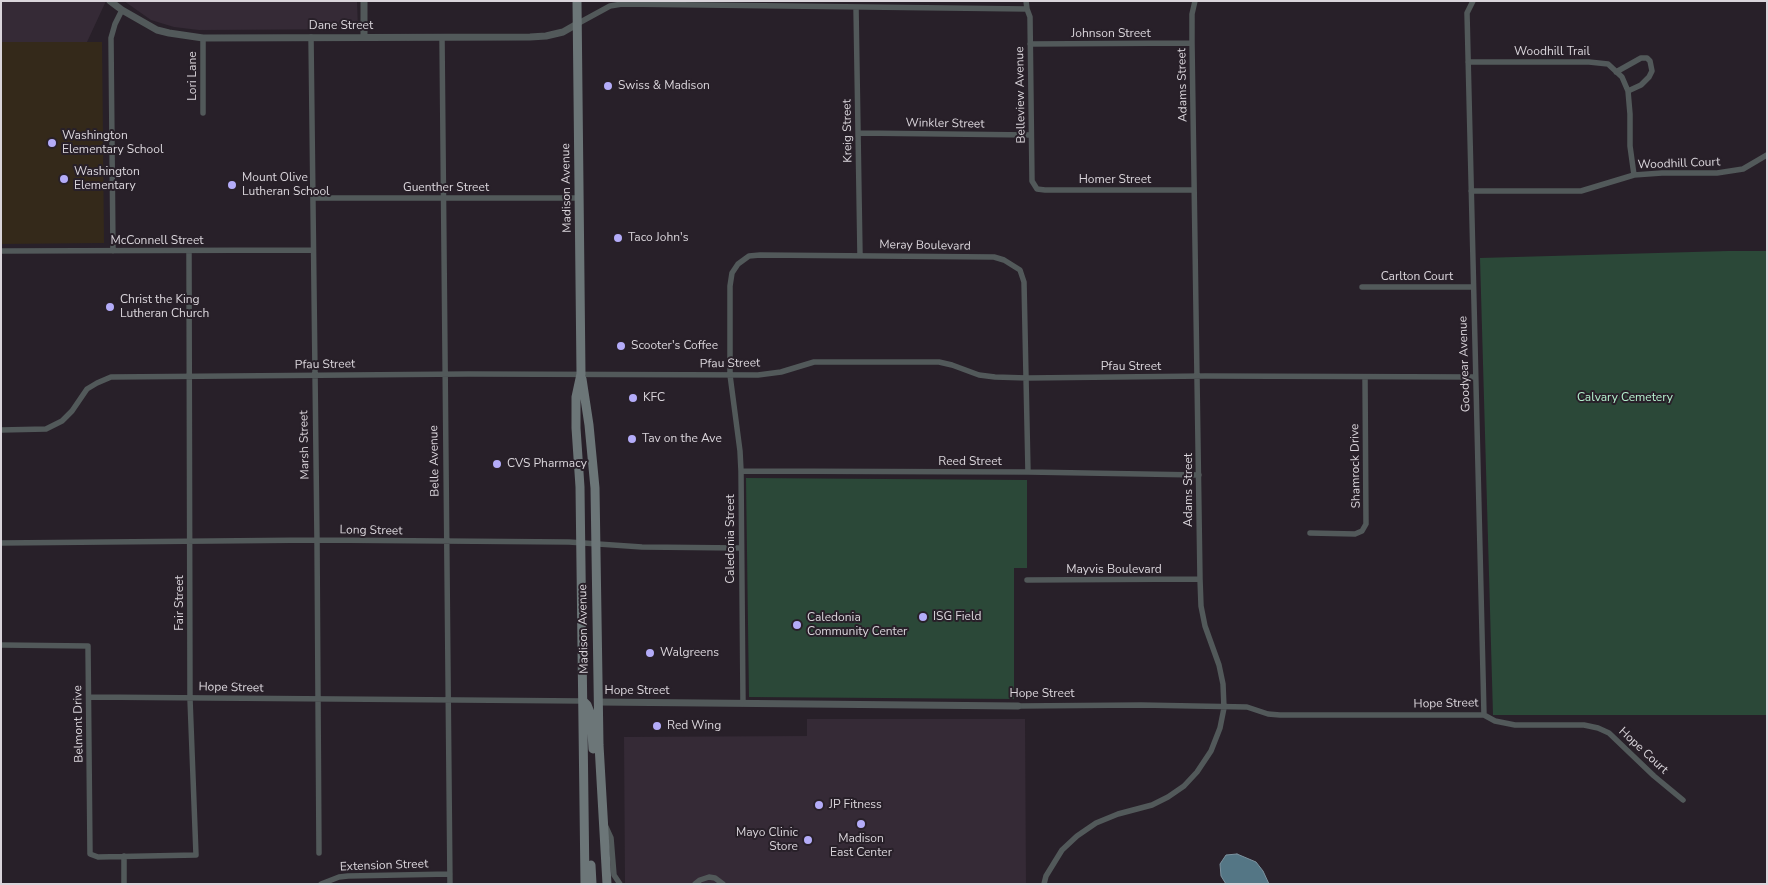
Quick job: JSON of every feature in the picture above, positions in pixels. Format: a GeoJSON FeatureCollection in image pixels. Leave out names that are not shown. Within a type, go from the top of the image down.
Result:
{"type":"FeatureCollection","features":[{"type":"Feature","properties":{"kind":"main road","name":"Madison Avenue"},"geometry":{"type":"LineString","coordinates":[[577,1],[580,374],[576,397],[576,428],[579,462],[585,884]]}},
{"type":"Feature","properties":{"kind":"main road","name":"Madison Avenue"},"geometry":{"type":"LineString","coordinates":[[580,374],[585,397],[593,463],[598,702],[607,884]]}},
{"type":"Feature","properties":{"kind":"main road"},"geometry":{"type":"LineString","coordinates":[[582,701],[590,710],[594,760],[601,786]]}},
{"type":"Feature","properties":{"kind":"main road"},"geometry":{"type":"LineString","coordinates":[[584,773],[592,884]]}},
{"type":"Feature","properties":{"kind":"street","name":"Dane Street"},"geometry":{"type":"LineString","coordinates":[[110,1],[158,30],[169,34],[203,38],[546,36],[564,32],[578,24]]}},
{"type":"Feature","properties":{"kind":"street"},"geometry":{"type":"LineString","coordinates":[[364,1],[364,37]]}},
{"type":"Feature","properties":{"kind":"street","name":"Belleview Avenue"},"geometry":{"type":"LineString","coordinates":[[1026,1],[1030,17],[1032,181],[1036,188]]}},
{"type":"Feature","properties":{"kind":"street","name":"Adams Street"},"geometry":{"type":"LineString","coordinates":[[1044,884],[1062,850],[1077,836],[1096,823],[1118,814],[1152,805],[1184,786],[1197,772],[1211,751],[1220,728],[1224,708],[1221,674],[1205,626],[1200,580],[1192,43],[1192,14],[1195,1]]}},
{"type":"Feature","properties":{"kind":"street","name":"Goodyear Avenue"},"geometry":{"type":"LineString","coordinates":[[1473,1],[1467,13],[1484,715]]}},
{"type":"Feature","properties":{"kind":"street"},"geometry":{"type":"LineString","coordinates":[[578,24],[610,6],[622,4],[802,3],[856,7],[1027,9]]}},
{"type":"Feature","properties":{"kind":"street","name":"Kreig Street"},"geometry":{"type":"LineString","coordinates":[[856,7],[860,255]]}},
{"type":"Feature","properties":{"kind":"street"},"geometry":{"type":"LineString","coordinates":[[113,251],[111,38],[122,10]]}},
{"type":"Feature","properties":{"kind":"street","name":"Marsh Street"},"geometry":{"type":"LineString","coordinates":[[310,37],[317,540],[318,853]]}},
{"type":"Feature","properties":{"kind":"street","name":"Lori Lane"},"geometry":{"type":"LineString","coordinates":[[203,38],[203,113]]}},
{"type":"Feature","properties":{"kind":"street","name":"Belle Avenue"},"geometry":{"type":"LineString","coordinates":[[442,38],[450,884]]}},
{"type":"Feature","properties":{"kind":"street","name":"Johnson Street"},"geometry":{"type":"LineString","coordinates":[[1030,44],[1192,43]]}},
{"type":"Feature","properties":{"kind":"street"},"geometry":{"type":"LineString","coordinates":[[1628,91],[1641,85],[1649,77],[1652,71],[1650,61],[1646,58],[1641,58],[1616,72],[1622,78],[1628,91],[1630,146],[1634,175]]}},
{"type":"Feature","properties":{"kind":"street","name":"Woodhill Trail"},"geometry":{"type":"LineString","coordinates":[[1468,62],[1589,62],[1608,64],[1616,72]]}},
{"type":"Feature","properties":{"kind":"street","name":"Winkler Street"},"geometry":{"type":"LineString","coordinates":[[858,133],[1031,135]]}},
{"type":"Feature","properties":{"kind":"street","name":"Woodhill Court"},"geometry":{"type":"LineString","coordinates":[[1471,191],[1580,191],[1634,175],[1717,173],[1743,169],[1767,155]]}},
{"type":"Feature","properties":{"kind":"street","name":"Homer Street"},"geometry":{"type":"LineString","coordinates":[[1036,188],[1045,190],[1194,190]]}},
{"type":"Feature","properties":{"kind":"street","name":"Guenther Street"},"geometry":{"type":"LineString","coordinates":[[313,198],[579,198]]}},
{"type":"Feature","properties":{"kind":"street","name":"McConnell Street"},"geometry":{"type":"LineString","coordinates":[[1,251],[313,250]]}},
{"type":"Feature","properties":{"kind":"street","name":"Fair Street"},"geometry":{"type":"LineString","coordinates":[[124,856],[196,855],[190,699],[189,251]]}},
{"type":"Feature","properties":{"kind":"street","name":"Meray Boulevard"},"geometry":{"type":"LineString","coordinates":[[730,375],[730,286],[732,273],[738,264],[749,256],[994,257],[1004,260],[1020,270],[1024,282],[1028,472]]}},
{"type":"Feature","properties":{"kind":"street","name":"Carlton Court"},"geometry":{"type":"LineString","coordinates":[[1362,287],[1473,287]]}},
{"type":"Feature","properties":{"kind":"street","name":"Pfau Street"},"geometry":{"type":"LineString","coordinates":[[1,430],[46,430],[62,421],[72,411],[87,390],[111,377],[444,374],[758,375],[781,372],[814,362],[939,362],[979,375],[1027,378],[1475,377]]}},
{"type":"Feature","properties":{"kind":"street","name":"Caledonia Street"},"geometry":{"type":"LineString","coordinates":[[730,375],[741,471],[743,703]]}},
{"type":"Feature","properties":{"kind":"street","name":"Shamrock Drive"},"geometry":{"type":"LineString","coordinates":[[1310,533],[1355,534],[1362,531],[1366,524],[1364,377]]}},
{"type":"Feature","properties":{"kind":"street","name":"Reed Street"},"geometry":{"type":"LineString","coordinates":[[741,471],[1028,472],[1199,475]]}},
{"type":"Feature","properties":{"kind":"street","name":"Long Street"},"geometry":{"type":"LineString","coordinates":[[1,543],[317,540],[580,543],[741,548]]}},
{"type":"Feature","properties":{"kind":"street","name":"Mayvis Boulevard"},"geometry":{"type":"LineString","coordinates":[[1027,580],[1200,580]]}},
{"type":"Feature","properties":{"kind":"street","name":"Belmont Drive"},"geometry":{"type":"LineString","coordinates":[[1,645],[88,646],[90,854],[98,856],[124,856]]}},
{"type":"Feature","properties":{"kind":"street","name":"Hope Street"},"geometry":{"type":"LineString","coordinates":[[89,697],[582,701]]}},
{"type":"Feature","properties":{"kind":"street","name":"Hope Street"},"geometry":{"type":"LineString","coordinates":[[598,702],[1018,706],[1141,705],[1247,708],[1280,716],[1484,715]]}},
{"type":"Feature","properties":{"kind":"street","name":"Hope Court"},"geometry":{"type":"LineString","coordinates":[[1484,715],[1495,721],[1514,725],[1584,725],[1598,728],[1609,733],[1654,776],[1683,800]]}},
{"type":"Feature","properties":{"kind":"street"},"geometry":{"type":"LineString","coordinates":[[605,824],[611,838],[614,875],[620,884]]}},
{"type":"Feature","properties":{"kind":"street"},"geometry":{"type":"LineString","coordinates":[[124,856],[124,884]]}},
{"type":"Feature","properties":{"kind":"street","name":"Extension Street"},"geometry":{"type":"LineString","coordinates":[[321,884],[339,877],[348,876],[450,874]]}},
{"type":"Feature","properties":{"kind":"street"},"geometry":{"type":"LineString","coordinates":[[695,884],[709,877],[720,880],[723,884]]}},
{"type":"Feature","properties":{"kind":"shaded area"},"geometry":{"type":"Polygon","coordinates":[[[1,1],[106,1],[87,42],[1,42],[1,1]]]}},
{"type":"Feature","properties":{"kind":"shaded area"},"geometry":{"type":"Polygon","coordinates":[[[124,1],[357,1],[358,29],[199,30],[174,27],[151,20],[124,1]]]}},
{"type":"Feature","properties":{"kind":"shaded area","name":"Washington Elementary School"},"geometry":{"type":"Polygon","coordinates":[[[1,42],[102,42],[104,243],[1,244],[1,42]]]}},
{"type":"Feature","properties":{"kind":"shaded area"},"geometry":{"type":"Polygon","coordinates":[[[807,719],[1025,719],[1026,884],[625,884],[624,737],[807,736],[807,719]]]}},
{"type":"Feature","properties":{"kind":"green space","name":"Calvary Cemetery"},"geometry":{"type":"Polygon","coordinates":[[[1767,251],[1767,715],[1493,715],[1480,258],[1767,251]]]}},
{"type":"Feature","properties":{"kind":"green space","name":"ISG Field"},"geometry":{"type":"Polygon","coordinates":[[[746,478],[1027,480],[1027,568],[1014,568],[1014,699],[749,697],[746,478]]]}},
{"type":"Feature","properties":{"kind":"water"},"geometry":{"type":"Polygon","coordinates":[[[1237,854],[1256,862],[1269,884],[1226,884],[1221,876],[1220,864],[1226,855],[1237,854]]]}},
{"type":"Feature","properties":{"kind":"place","name":"Swiss & Madison"},"geometry":{"type":"Point","coordinates":[608,86]}},
{"type":"Feature","properties":{"kind":"place","name":"Washington Elementary School"},"geometry":{"type":"Point","coordinates":[52,143]}},
{"type":"Feature","properties":{"kind":"place","name":"Washington Elementary"},"geometry":{"type":"Point","coordinates":[64,179]}},
{"type":"Feature","properties":{"kind":"place","name":"Mount Olive Lutheran School"},"geometry":{"type":"Point","coordinates":[232,185]}},
{"type":"Feature","properties":{"kind":"place","name":"Taco John's"},"geometry":{"type":"Point","coordinates":[618,238]}},
{"type":"Feature","properties":{"kind":"place","name":"Christ the King Lutheran Church"},"geometry":{"type":"Point","coordinates":[110,307]}},
{"type":"Feature","properties":{"kind":"place","name":"Scooter's Coffee"},"geometry":{"type":"Point","coordinates":[621,346]}},
{"type":"Feature","properties":{"kind":"place","name":"KFC"},"geometry":{"type":"Point","coordinates":[633,398]}},
{"type":"Feature","properties":{"kind":"place","name":"Tav on the Ave"},"geometry":{"type":"Point","coordinates":[632,439]}},
{"type":"Feature","properties":{"kind":"place","name":"CVS Pharmacy"},"geometry":{"type":"Point","coordinates":[497,464]}},
{"type":"Feature","properties":{"kind":"place","name":"ISG Field"},"geometry":{"type":"Point","coordinates":[923,617]}},
{"type":"Feature","properties":{"kind":"place","name":"Caledonia Community Center"},"geometry":{"type":"Point","coordinates":[797,625]}},
{"type":"Feature","properties":{"kind":"place","name":"Walgreens"},"geometry":{"type":"Point","coordinates":[650,653]}},
{"type":"Feature","properties":{"kind":"place","name":"Red Wing"},"geometry":{"type":"Point","coordinates":[657,726]}},
{"type":"Feature","properties":{"kind":"place","name":"JP Fitness"},"geometry":{"type":"Point","coordinates":[819,805]}},
{"type":"Feature","properties":{"kind":"place","name":"Madison East Center"},"geometry":{"type":"Point","coordinates":[861,824]}},
{"type":"Feature","properties":{"kind":"place","name":"Mayo Clinic Store"},"geometry":{"type":"Point","coordinates":[808,840]}}]}
